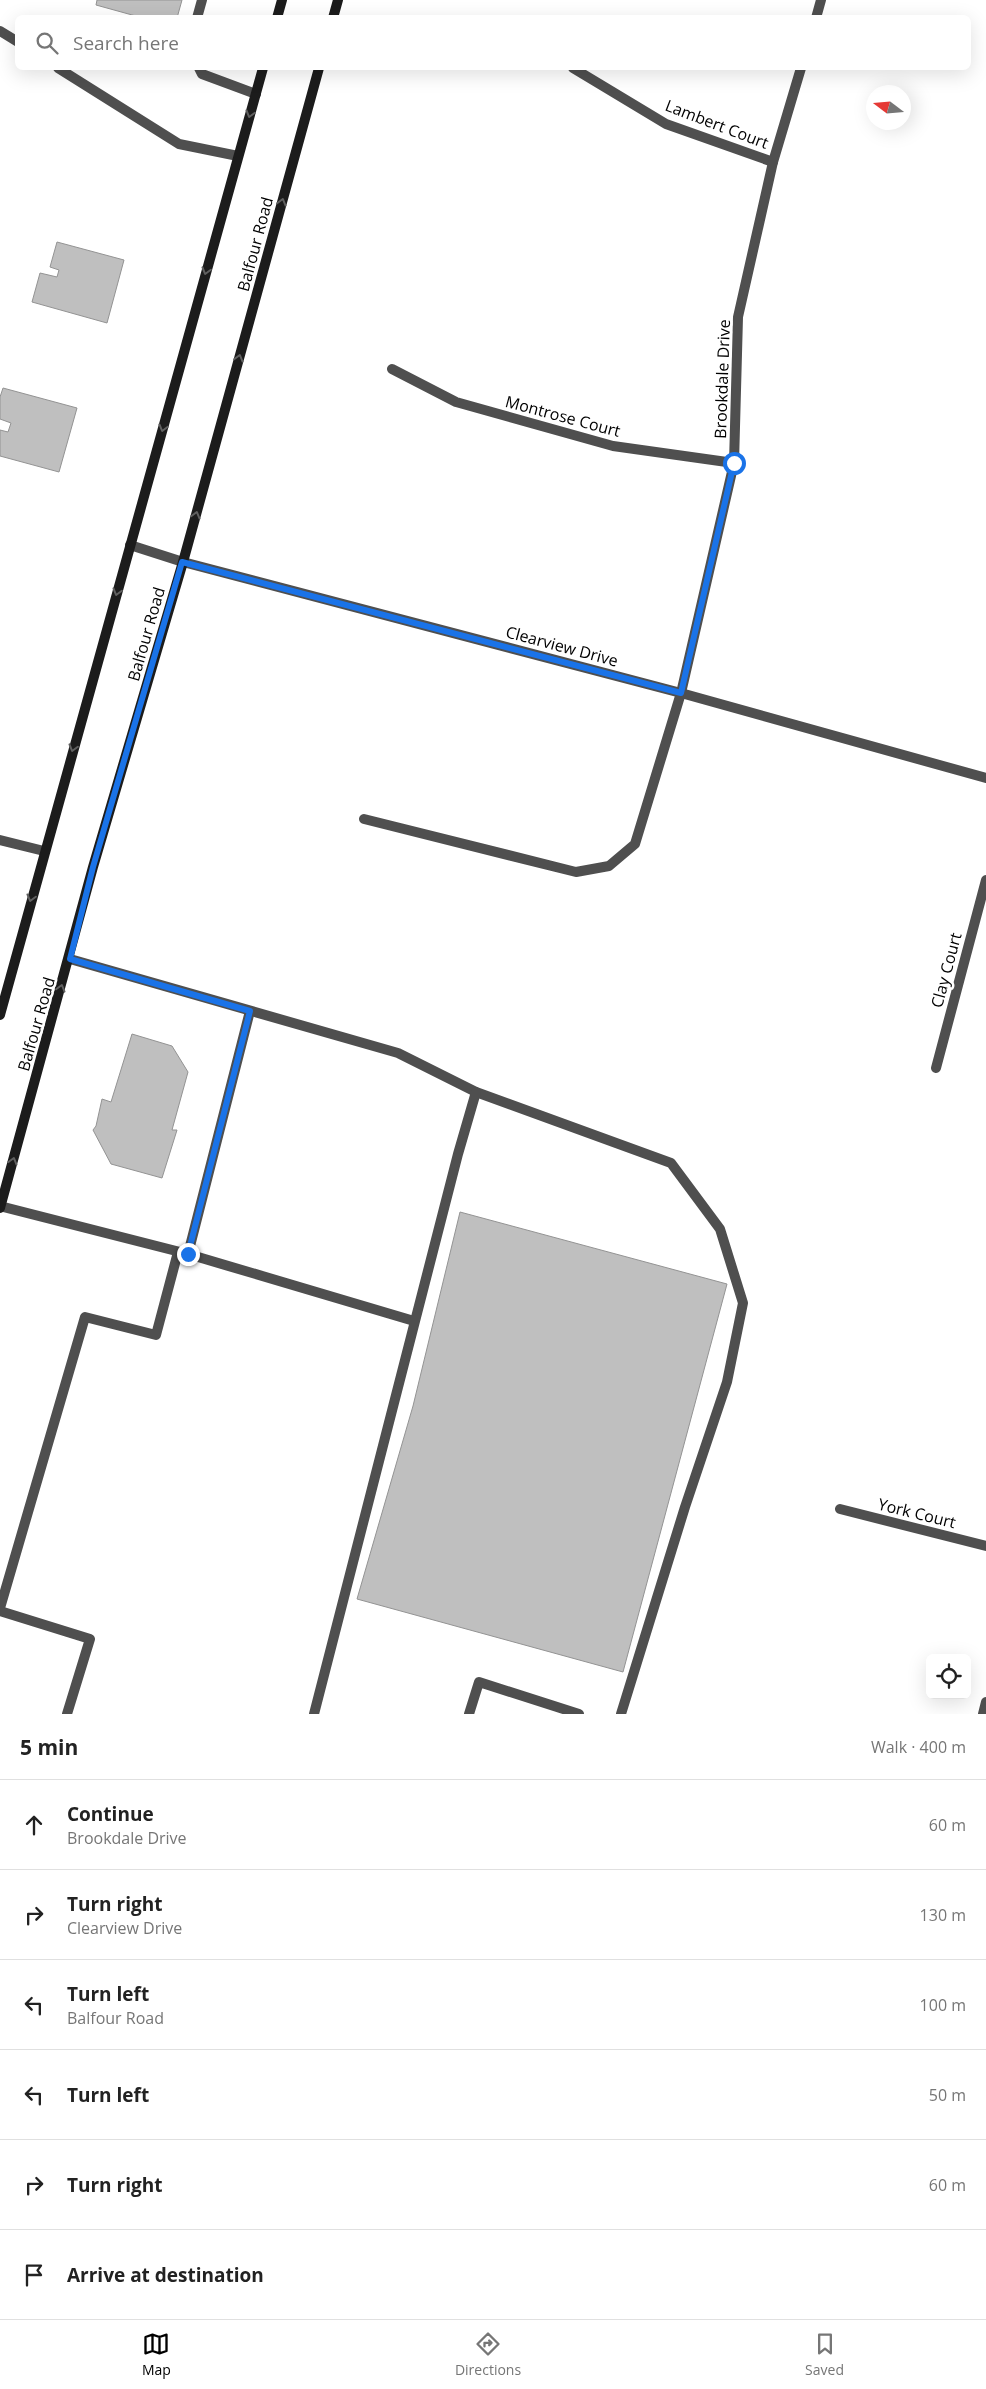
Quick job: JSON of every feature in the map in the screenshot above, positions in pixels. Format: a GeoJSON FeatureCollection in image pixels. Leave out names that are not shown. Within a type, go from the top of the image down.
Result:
{"type":"FeatureCollection","features":[{"type":"Feature","properties":{"kind":"main road"},"geometry":{"type":"LineString","coordinates":[[278,15],[282,0]]}},
{"type":"Feature","properties":{"kind":"main road"},"geometry":{"type":"LineString","coordinates":[[334,15],[338,0]]}},
{"type":"Feature","properties":{"kind":"main road"},"geometry":{"type":"LineString","coordinates":[[0,1015],[262,70]]}},
{"type":"Feature","properties":{"kind":"main road","name":"Balfour Road"},"geometry":{"type":"LineString","coordinates":[[0,1206],[70,959],[93,867],[182,562],[318,70]]}},
{"type":"Feature","properties":{"kind":"street"},"geometry":{"type":"LineString","coordinates":[[198,15],[202,0]]}},
{"type":"Feature","properties":{"kind":"street"},"geometry":{"type":"LineString","coordinates":[[817,15],[821,0]]}},
{"type":"Feature","properties":{"kind":"street"},"geometry":{"type":"LineString","coordinates":[[0,31],[15,40]]}},
{"type":"Feature","properties":{"kind":"street"},"geometry":{"type":"LineString","coordinates":[[61,70],[179,144],[238,156]]}},
{"type":"Feature","properties":{"kind":"street"},"geometry":{"type":"LineString","coordinates":[[200,70],[202,74],[256,94]]}},
{"type":"Feature","properties":{"kind":"street","name":"Lambert Court"},"geometry":{"type":"LineString","coordinates":[[576,70],[666,124],[774,162]]}},
{"type":"Feature","properties":{"kind":"street","name":"Brookdale Drive"},"geometry":{"type":"LineString","coordinates":[[364,819],[576,872],[609,866],[635,844],[681,693],[734,463],[738,317],[774,162],[800,70]]}},
{"type":"Feature","properties":{"kind":"street","name":"Montrose Court"},"geometry":{"type":"LineString","coordinates":[[392,370],[456,402],[613,446],[734,463]]}},
{"type":"Feature","properties":{"kind":"street","name":"Clearview Drive"},"geometry":{"type":"LineString","coordinates":[[130,545],[182,562],[681,693],[986,778]]}},
{"type":"Feature","properties":{"kind":"street"},"geometry":{"type":"LineString","coordinates":[[0,840],[44,851]]}},
{"type":"Feature","properties":{"kind":"street","name":"Clay Court"},"geometry":{"type":"LineString","coordinates":[[936,1068],[986,880]]}},
{"type":"Feature","properties":{"kind":"street"},"geometry":{"type":"LineString","coordinates":[[70,959],[398,1053],[476,1092],[671,1163],[720,1229],[743,1303],[728,1382],[685,1507],[621,1714]]}},
{"type":"Feature","properties":{"kind":"street"},"geometry":{"type":"LineString","coordinates":[[188,1254],[250,1011]]}},
{"type":"Feature","properties":{"kind":"street"},"geometry":{"type":"LineString","coordinates":[[314,1714],[414,1321],[476,1092]]}},
{"type":"Feature","properties":{"kind":"street"},"geometry":{"type":"LineString","coordinates":[[0,1206],[188,1254],[414,1321]]}},
{"type":"Feature","properties":{"kind":"street"},"geometry":{"type":"LineString","coordinates":[[67,1714],[90,1639],[0,1609],[85,1317],[156,1335],[178,1252]]}},
{"type":"Feature","properties":{"kind":"street","name":"York Court"},"geometry":{"type":"LineString","coordinates":[[840,1509],[986,1546]]}},
{"type":"Feature","properties":{"kind":"street"},"geometry":{"type":"LineString","coordinates":[[469,1714],[479,1682],[579,1714]]}},
{"type":"Feature","properties":{"kind":"street"},"geometry":{"type":"LineString","coordinates":[[983,1714],[986,1702]]}},
{"type":"Feature","properties":{"kind":"building"},"geometry":{"type":"Polygon","coordinates":[[[97,0],[182,0],[178,15],[132,15],[96,5],[97,0]]]}},
{"type":"Feature","properties":{"kind":"building"},"geometry":{"type":"Polygon","coordinates":[[[57,242],[124,260],[107,323],[32,302],[40,273],[57,277],[59,270],[50,267],[57,242]]]}},
{"type":"Feature","properties":{"kind":"building"},"geometry":{"type":"Polygon","coordinates":[[[3,388],[77,408],[59,472],[0,456],[0,430],[8,432],[11,423],[0,419],[0,397],[3,388]]]}},
{"type":"Feature","properties":{"kind":"building"},"geometry":{"type":"Polygon","coordinates":[[[132,1034],[172,1046],[188,1072],[172,1130],[177,1130],[162,1178],[111,1164],[93,1130],[96,1126],[102,1099],[111,1102],[132,1034]]]}},
{"type":"Feature","properties":{"kind":"building"},"geometry":{"type":"Polygon","coordinates":[[[460,1212],[727,1284],[623,1672],[357,1599],[413,1406],[460,1212]]]}},
{"type":"Feature","properties":{"kind":"route"},"geometry":{"type":"LineString","coordinates":[[188,1254],[250,1011],[70,959],[93,867],[182,562],[681,693],[734,463]]}}]}
